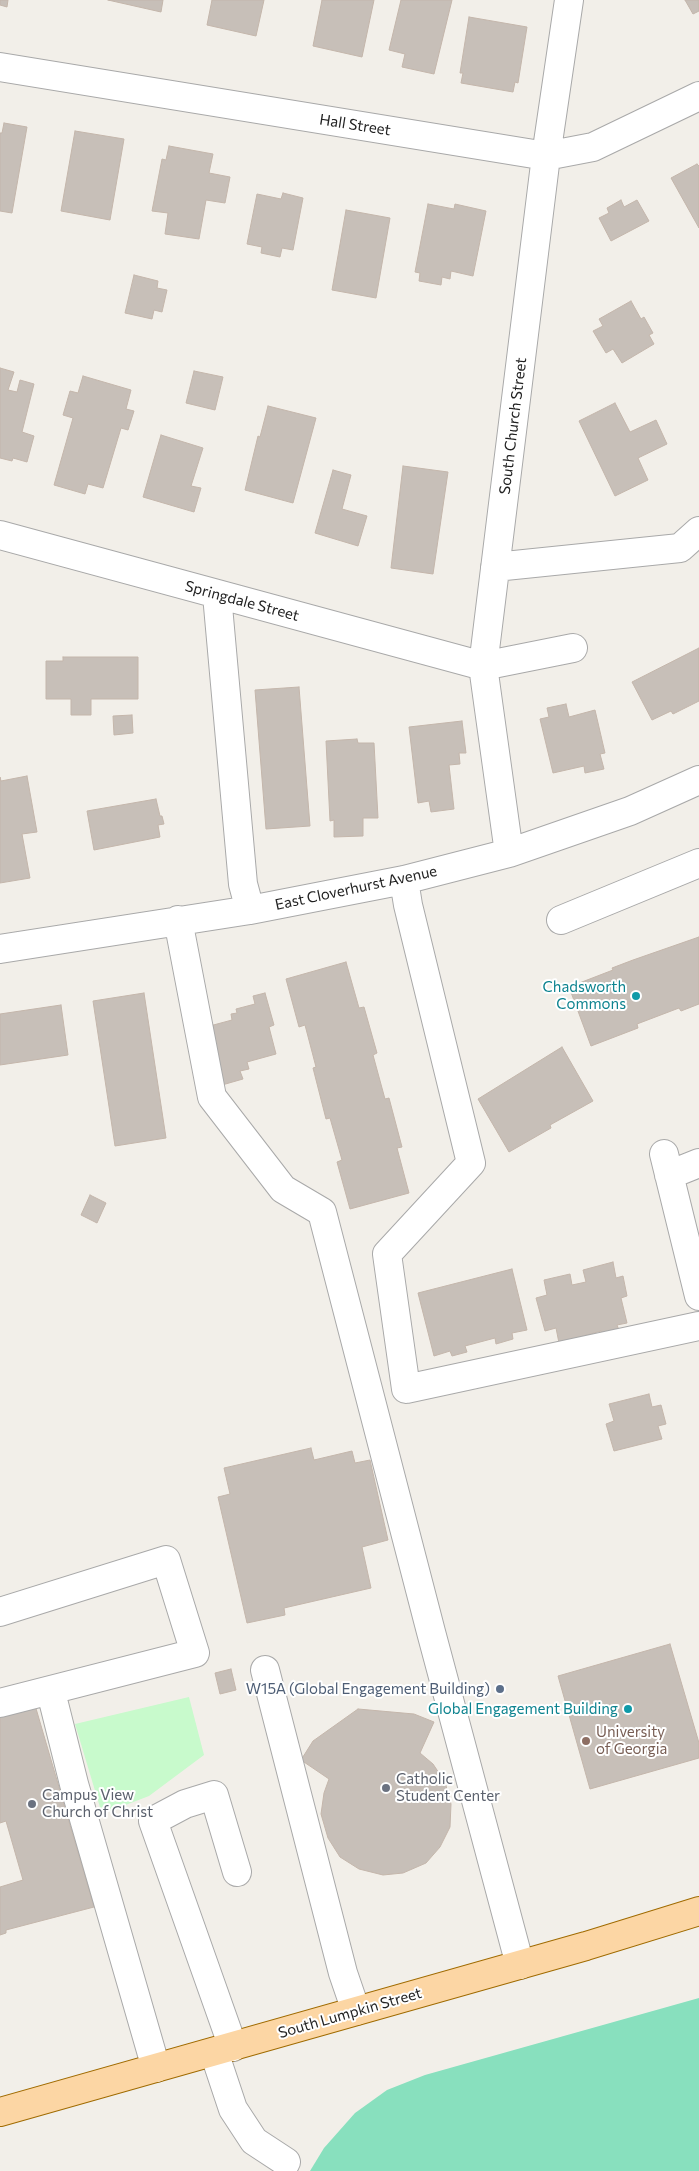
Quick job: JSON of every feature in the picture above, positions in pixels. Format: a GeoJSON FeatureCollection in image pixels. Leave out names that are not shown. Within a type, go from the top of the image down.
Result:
{"type":"FeatureCollection","features":[{"type":"Feature","properties":{"kind":"main road","name":"South Lumpkin Street"},"geometry":{"type":"LineString","coordinates":[[0,2112],[520,1965],[699,1911]]}},
{"type":"Feature","properties":{"kind":"street","name":"South Church Street"},"geometry":{"type":"LineString","coordinates":[[509,853],[483,666],[546,156],[569,0]]}},
{"type":"Feature","properties":{"kind":"street","name":"Hall Street"},"geometry":{"type":"LineString","coordinates":[[0,67],[546,156],[593,147],[699,96]]}},
{"type":"Feature","properties":{"kind":"street"},"geometry":{"type":"LineString","coordinates":[[495,567],[680,548],[699,531]]}},
{"type":"Feature","properties":{"kind":"street","name":"Springdale Street"},"geometry":{"type":"LineString","coordinates":[[0,535],[483,666]]}},
{"type":"Feature","properties":{"kind":"street"},"geometry":{"type":"LineString","coordinates":[[218,595],[243,884],[250,910]]}},
{"type":"Feature","properties":{"kind":"street"},"geometry":{"type":"LineString","coordinates":[[483,666],[573,648]]}},
{"type":"Feature","properties":{"kind":"street","name":"East Cloverhurst Avenue"},"geometry":{"type":"LineString","coordinates":[[0,949],[250,910],[404,880],[509,853],[630,811],[699,780]]}},
{"type":"Feature","properties":{"kind":"street"},"geometry":{"type":"LineString","coordinates":[[561,920],[699,863]]}},
{"type":"Feature","properties":{"kind":"street"},"geometry":{"type":"LineString","coordinates":[[404,880],[408,905],[471,1163],[387,1254],[406,1389],[699,1326]]}},
{"type":"Feature","properties":{"kind":"street"},"geometry":{"type":"LineString","coordinates":[[178,920],[212,1097],[283,1189],[322,1212],[520,1965]]}},
{"type":"Feature","properties":{"kind":"street"},"geometry":{"type":"LineString","coordinates":[[698,1290],[666,1165],[699,1163]]}},
{"type":"Feature","properties":{"kind":"street"},"geometry":{"type":"LineString","coordinates":[[0,1612],[166,1560],[195,1654],[51,1692],[0,1703]]}},
{"type":"Feature","properties":{"kind":"street"},"geometry":{"type":"LineString","coordinates":[[264,1670],[343,1973],[356,2011]]}},
{"type":"Feature","properties":{"kind":"street"},"geometry":{"type":"LineString","coordinates":[[51,1692],[74,1784],[156,2068]]}},
{"type":"Feature","properties":{"kind":"street"},"geometry":{"type":"LineString","coordinates":[[237,1872],[214,1795],[185,1804],[154,1821],[223,2049],[233,2109],[254,2141],[286,2162]]}},
{"type":"Feature","properties":{"kind":"green space"},"geometry":{"type":"Polygon","coordinates":[[[189,1697],[204,1755],[149,1796],[102,1814],[75,1724],[189,1697]]]}},
{"type":"Feature","properties":{"kind":"green space"},"geometry":{"type":"Polygon","coordinates":[[[699,1998],[699,2171],[310,2171],[324,2148],[355,2113],[387,2090],[425,2075],[699,1998]]]}},
{"type":"Feature","properties":{"kind":"building"},"geometry":{"type":"Polygon","coordinates":[[[0,0],[8,0],[7,7],[0,5],[0,0]]]}},
{"type":"Feature","properties":{"kind":"building"},"geometry":{"type":"Polygon","coordinates":[[[108,0],[163,0],[161,12],[108,0]]]}},
{"type":"Feature","properties":{"kind":"building"},"geometry":{"type":"Polygon","coordinates":[[[212,0],[264,0],[256,36],[207,25],[212,0]]]}},
{"type":"Feature","properties":{"kind":"building"},"geometry":{"type":"Polygon","coordinates":[[[322,0],[374,0],[362,57],[313,46],[322,0]]]}},
{"type":"Feature","properties":{"kind":"building"},"geometry":{"type":"Polygon","coordinates":[[[401,0],[452,0],[434,74],[402,67],[405,54],[389,50],[401,0]]]}},
{"type":"Feature","properties":{"kind":"building"},"geometry":{"type":"Polygon","coordinates":[[[685,0],[699,0],[699,11],[693,14],[685,0]]]}},
{"type":"Feature","properties":{"kind":"building"},"geometry":{"type":"Polygon","coordinates":[[[469,17],[527,27],[518,83],[515,82],[513,92],[461,83],[463,73],[460,73],[469,17]]]}},
{"type":"Feature","properties":{"kind":"building"},"geometry":{"type":"Polygon","coordinates":[[[4,123],[27,127],[12,213],[0,211],[0,133],[2,133],[4,123]]]}},
{"type":"Feature","properties":{"kind":"building"},"geometry":{"type":"Polygon","coordinates":[[[75,131],[124,139],[110,220],[61,211],[75,131]]]}},
{"type":"Feature","properties":{"kind":"building"},"geometry":{"type":"Polygon","coordinates":[[[169,146],[213,154],[209,173],[230,177],[225,203],[206,200],[199,239],[165,234],[168,213],[152,211],[162,159],[166,160],[169,146]]]}},
{"type":"Feature","properties":{"kind":"building"},"geometry":{"type":"Polygon","coordinates":[[[697,164],[699,166],[699,228],[671,178],[697,164]]]}},
{"type":"Feature","properties":{"kind":"building"},"geometry":{"type":"Polygon","coordinates":[[[283,193],[303,198],[293,250],[282,248],[280,257],[261,253],[262,247],[247,244],[257,194],[281,199],[283,193]]]}},
{"type":"Feature","properties":{"kind":"building"},"geometry":{"type":"Polygon","coordinates":[[[621,200],[624,207],[637,200],[649,221],[611,241],[599,218],[609,213],[607,208],[621,200]]]}},
{"type":"Feature","properties":{"kind":"building"},"geometry":{"type":"Polygon","coordinates":[[[428,204],[454,209],[455,204],[486,211],[473,276],[451,271],[450,279],[442,277],[441,285],[419,281],[420,273],[415,272],[428,204]]]}},
{"type":"Feature","properties":{"kind":"building"},"geometry":{"type":"Polygon","coordinates":[[[346,210],[390,218],[376,298],[332,290],[346,210]]]}},
{"type":"Feature","properties":{"kind":"building"},"geometry":{"type":"Polygon","coordinates":[[[134,275],[158,281],[157,288],[167,290],[162,312],[154,310],[152,319],[125,313],[134,275]]]}},
{"type":"Feature","properties":{"kind":"building"},"geometry":{"type":"Polygon","coordinates":[[[631,301],[641,319],[644,317],[653,333],[649,335],[654,344],[622,363],[613,349],[606,353],[593,331],[603,326],[599,319],[631,301]]]}},
{"type":"Feature","properties":{"kind":"building"},"geometry":{"type":"Polygon","coordinates":[[[0,368],[14,372],[8,390],[17,392],[20,380],[34,384],[22,432],[34,436],[27,462],[13,458],[12,461],[0,458],[0,368]]]}},
{"type":"Feature","properties":{"kind":"building"},"geometry":{"type":"Polygon","coordinates":[[[194,371],[223,377],[215,410],[186,403],[194,371]]]}},
{"type":"Feature","properties":{"kind":"building"},"geometry":{"type":"Polygon","coordinates":[[[83,376],[131,390],[126,409],[134,411],[128,430],[121,428],[103,488],[88,484],[85,494],[54,485],[73,418],[63,415],[70,391],[78,393],[83,376]]]}},
{"type":"Feature","properties":{"kind":"building"},"geometry":{"type":"Polygon","coordinates":[[[615,403],[630,432],[656,420],[667,444],[638,458],[648,480],[615,496],[579,421],[615,403]]]}},
{"type":"Feature","properties":{"kind":"building"},"geometry":{"type":"Polygon","coordinates":[[[268,406],[316,418],[293,503],[245,490],[258,436],[260,437],[268,406]]]}},
{"type":"Feature","properties":{"kind":"building"},"geometry":{"type":"Polygon","coordinates":[[[161,435],[203,448],[191,486],[201,488],[194,512],[143,497],[161,435]]]}},
{"type":"Feature","properties":{"kind":"building"},"geometry":{"type":"Polygon","coordinates":[[[403,466],[448,472],[433,574],[391,568],[403,466]]]}},
{"type":"Feature","properties":{"kind":"building"},"geometry":{"type":"Polygon","coordinates":[[[333,470],[351,475],[342,509],[367,516],[358,546],[315,533],[333,470]]]}},
{"type":"Feature","properties":{"kind":"building"},"geometry":{"type":"Polygon","coordinates":[[[699,648],[699,701],[673,714],[671,711],[652,720],[632,682],[699,648]]]}},
{"type":"Feature","properties":{"kind":"building"},"geometry":{"type":"Polygon","coordinates":[[[63,657],[138,657],[138,699],[91,699],[91,715],[71,715],[71,699],[46,699],[46,661],[63,661],[63,657]]]}},
{"type":"Feature","properties":{"kind":"building"},"geometry":{"type":"Polygon","coordinates":[[[299,687],[310,826],[266,829],[255,690],[299,687]]]}},
{"type":"Feature","properties":{"kind":"building"},"geometry":{"type":"Polygon","coordinates":[[[566,704],[569,717],[595,710],[605,753],[600,754],[604,769],[585,773],[584,766],[553,773],[540,719],[549,717],[547,708],[566,704]]]}},
{"type":"Feature","properties":{"kind":"building"},"geometry":{"type":"Polygon","coordinates":[[[132,715],[133,733],[114,735],[113,716],[132,715]]]}},
{"type":"Feature","properties":{"kind":"building"},"geometry":{"type":"Polygon","coordinates":[[[462,721],[466,753],[459,753],[460,764],[449,765],[454,809],[431,812],[429,801],[418,803],[409,727],[462,721]]]}},
{"type":"Feature","properties":{"kind":"building"},"geometry":{"type":"Polygon","coordinates":[[[357,739],[358,743],[374,743],[378,818],[363,818],[363,836],[334,837],[334,820],[330,821],[326,741],[357,739]]]}},
{"type":"Feature","properties":{"kind":"building"},"geometry":{"type":"Polygon","coordinates":[[[27,776],[37,832],[22,834],[30,878],[0,883],[0,777],[1,781],[27,776]]]}},
{"type":"Feature","properties":{"kind":"building"},"geometry":{"type":"Polygon","coordinates":[[[156,799],[164,824],[158,825],[160,837],[94,850],[87,811],[156,799]]]}},
{"type":"Feature","properties":{"kind":"building","name":"Chadsworth Commons"},"geometry":{"type":"Polygon","coordinates":[[[699,937],[699,1004],[681,1011],[679,1008],[637,1024],[638,1028],[591,1046],[569,987],[613,970],[612,968],[699,937]]]}},
{"type":"Feature","properties":{"kind":"building"},"geometry":{"type":"Polygon","coordinates":[[[346,962],[359,1008],[364,1007],[377,1053],[373,1055],[385,1099],[389,1098],[402,1147],[397,1148],[409,1193],[350,1209],[337,1162],[342,1160],[330,1118],[326,1119],[313,1068],[316,1067],[305,1025],[299,1027],[286,979],[346,962]]]}},
{"type":"Feature","properties":{"kind":"building"},"geometry":{"type":"Polygon","coordinates":[[[144,993],[166,1138],[115,1146],[93,1001],[144,993]]]}},
{"type":"Feature","properties":{"kind":"building"},"geometry":{"type":"Polygon","coordinates":[[[265,993],[274,1025],[269,1027],[276,1054],[247,1062],[249,1069],[240,1071],[243,1079],[222,1085],[206,1027],[232,1020],[231,1014],[237,1013],[236,1009],[255,1004],[253,996],[265,993]]]}},
{"type":"Feature","properties":{"kind":"building"},"geometry":{"type":"Polygon","coordinates":[[[61,1005],[68,1055],[0,1065],[0,1014],[61,1005]]]}},
{"type":"Feature","properties":{"kind":"building"},"geometry":{"type":"Polygon","coordinates":[[[562,1047],[593,1101],[550,1125],[551,1128],[509,1152],[478,1099],[562,1047]]]}},
{"type":"Feature","properties":{"kind":"building"},"geometry":{"type":"Polygon","coordinates":[[[90,1195],[106,1203],[97,1223],[81,1215],[90,1195]]]}},
{"type":"Feature","properties":{"kind":"building"},"geometry":{"type":"Polygon","coordinates":[[[613,1262],[616,1278],[623,1276],[627,1296],[621,1298],[627,1323],[617,1325],[619,1330],[602,1334],[601,1331],[559,1343],[556,1328],[545,1331],[536,1298],[547,1295],[544,1280],[570,1274],[572,1285],[586,1282],[583,1270],[613,1262]]]}},
{"type":"Feature","properties":{"kind":"building"},"geometry":{"type":"Polygon","coordinates":[[[512,1269],[527,1330],[512,1333],[513,1339],[496,1344],[495,1338],[465,1346],[467,1352],[452,1356],[450,1351],[434,1356],[418,1293],[512,1269]]]}},
{"type":"Feature","properties":{"kind":"building"},"geometry":{"type":"Polygon","coordinates":[[[649,1394],[652,1407],[661,1405],[666,1424],[658,1426],[662,1439],[614,1451],[606,1424],[614,1421],[609,1404],[649,1394]]]}},
{"type":"Feature","properties":{"kind":"building"},"geometry":{"type":"Polygon","coordinates":[[[311,1448],[314,1460],[352,1451],[355,1463],[370,1460],[388,1540],[362,1547],[371,1588],[284,1608],[285,1615],[247,1623],[218,1497],[230,1494],[224,1468],[311,1448]]]}},
{"type":"Feature","properties":{"kind":"building","name":"Global Engagement Building"},"geometry":{"type":"Polygon","coordinates":[[[670,1644],[699,1743],[699,1758],[590,1789],[558,1676],[670,1644]]]}},
{"type":"Feature","properties":{"kind":"building"},"geometry":{"type":"Polygon","coordinates":[[[231,1669],[236,1690],[220,1694],[215,1673],[231,1669]]]}},
{"type":"Feature","properties":{"kind":"building","name":"Campus View Church of Christ"},"geometry":{"type":"Polygon","coordinates":[[[35,1705],[94,1907],[6,1930],[6,1933],[0,1935],[0,1887],[23,1880],[6,1821],[0,1823],[0,1715],[35,1705]]]}},
{"type":"Feature","properties":{"kind":"building","name":"Catholic Student Center"},"geometry":{"type":"Polygon","coordinates":[[[358,1709],[414,1714],[434,1722],[420,1753],[433,1764],[445,1782],[451,1804],[450,1827],[440,1847],[426,1863],[403,1873],[383,1875],[359,1869],[340,1857],[328,1838],[321,1814],[324,1793],[329,1779],[301,1760],[313,1741],[358,1709]]]}},
{"type":"Feature","properties":{"kind":"place","name":"Chadsworth Commons"},"geometry":{"type":"Point","coordinates":[636,996]}},
{"type":"Feature","properties":{"kind":"place","name":"W15A (Global Engagement Building)"},"geometry":{"type":"Point","coordinates":[500,1689]}},
{"type":"Feature","properties":{"kind":"place","name":"Global Engagement Building"},"geometry":{"type":"Point","coordinates":[628,1709]}},
{"type":"Feature","properties":{"kind":"place","name":"University of Georgia"},"geometry":{"type":"Point","coordinates":[586,1741]}},
{"type":"Feature","properties":{"kind":"place","name":"Catholic Student Center"},"geometry":{"type":"Point","coordinates":[386,1788]}},
{"type":"Feature","properties":{"kind":"place","name":"Campus View Church of Christ"},"geometry":{"type":"Point","coordinates":[32,1804]}}]}
